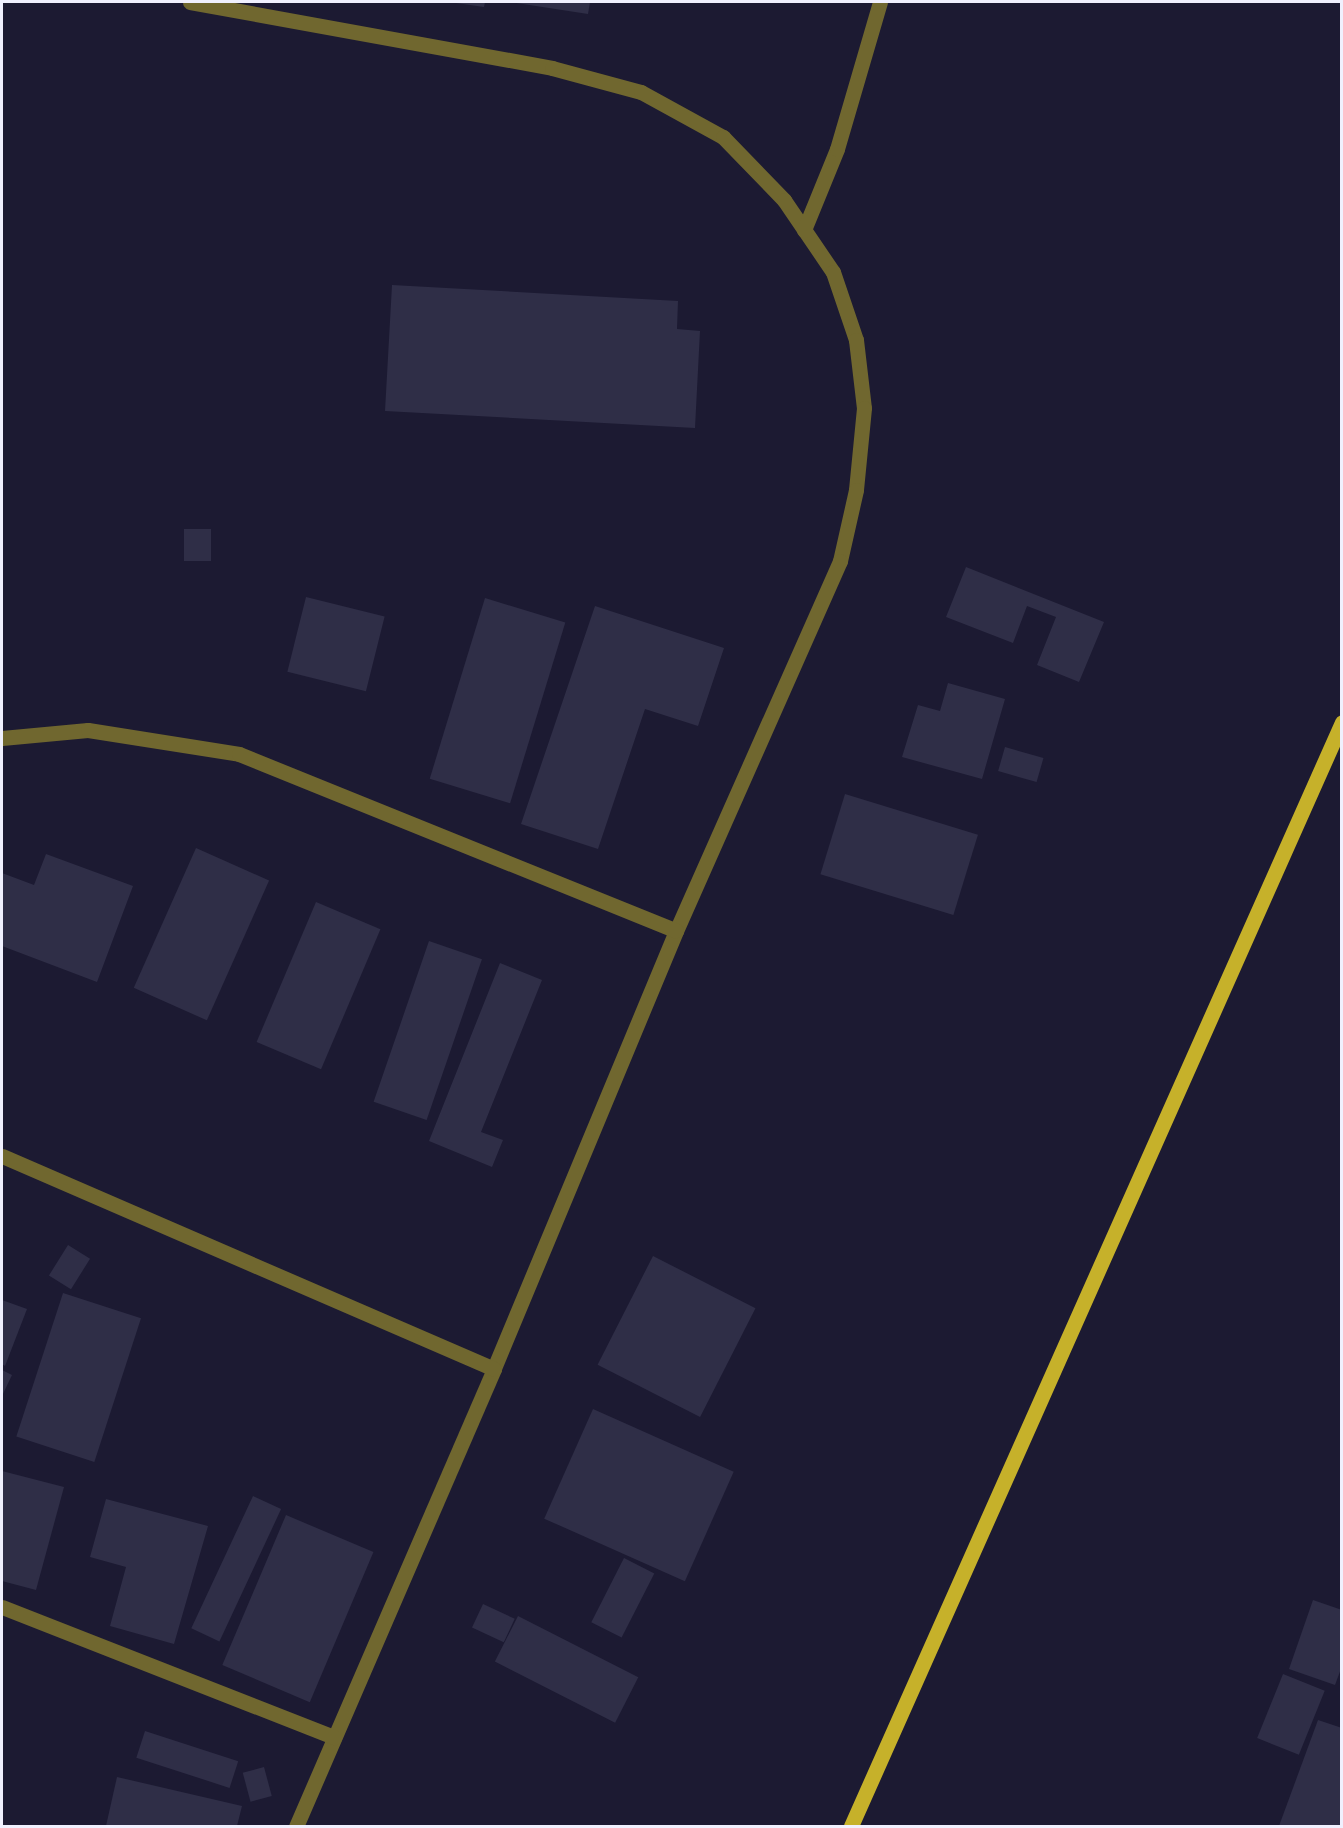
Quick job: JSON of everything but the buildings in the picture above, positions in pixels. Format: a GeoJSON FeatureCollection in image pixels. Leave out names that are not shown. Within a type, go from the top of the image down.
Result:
{"type":"FeatureCollection","features":[{"type":"Feature","properties":{"kind":"main road"},"geometry":{"type":"LineString","coordinates":[[851,1827],[1341,722]]}},
{"type":"Feature","properties":{"kind":"street"},"geometry":{"type":"LineString","coordinates":[[190,2],[552,68],[641,92],[723,136],[784,200],[833,272],[856,340],[864,408],[856,490],[840,561],[676,931],[494,1369],[296,1827]]}},
{"type":"Feature","properties":{"kind":"street"},"geometry":{"type":"LineString","coordinates":[[804,230],[837,149],[880,2]]}},
{"type":"Feature","properties":{"kind":"street"},"geometry":{"type":"LineString","coordinates":[[2,738],[88,730],[239,754],[676,931]]}},
{"type":"Feature","properties":{"kind":"street"},"geometry":{"type":"LineString","coordinates":[[2,1156],[494,1369]]}},
{"type":"Feature","properties":{"kind":"street"},"geometry":{"type":"LineString","coordinates":[[2,1607],[334,1737]]}}]}
